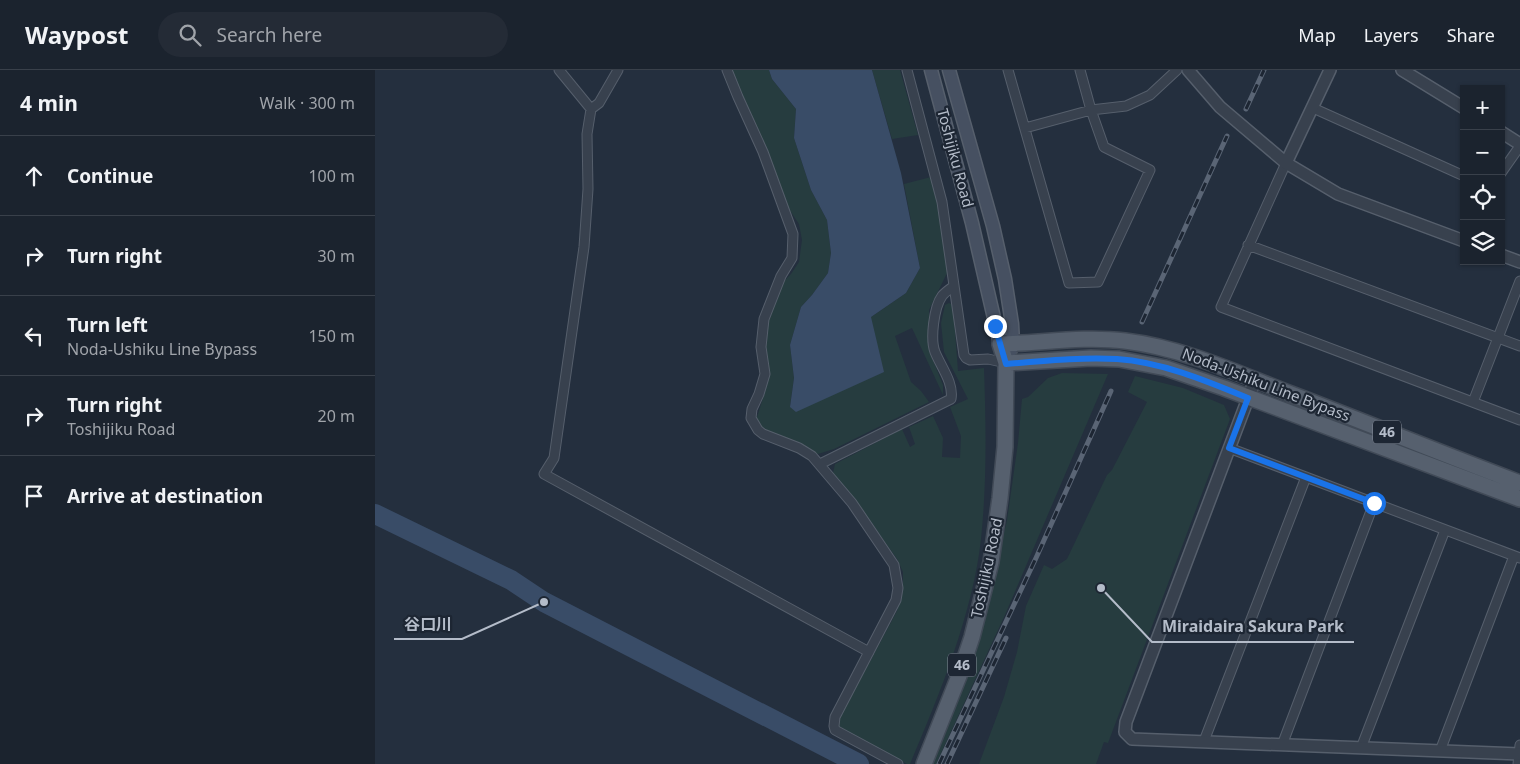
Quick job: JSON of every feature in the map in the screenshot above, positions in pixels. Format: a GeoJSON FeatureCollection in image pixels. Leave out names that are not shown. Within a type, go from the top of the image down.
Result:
{"type":"FeatureCollection","features":[{"type":"Feature","properties":{"kind":"main road","name":"Toshijiku Road"},"geometry":{"type":"LineString","coordinates":[[931,70],[1007,344]]}},
{"type":"Feature","properties":{"kind":"main road","name":"Toshijiku Road"},"geometry":{"type":"LineString","coordinates":[[925,764],[972,637],[991,562],[1005,447],[1007,344],[1012,324],[1005,279],[993,226],[949,70]]}},
{"type":"Feature","properties":{"kind":"main road","name":"Noda-Ushiku Line Bypass"},"geometry":{"type":"LineString","coordinates":[[1007,344],[1102,340],[1125,341],[1177,351],[1520,483]]}},
{"type":"Feature","properties":{"kind":"main road","name":"Noda-Ushiku Line Bypass"},"geometry":{"type":"LineString","coordinates":[[1006,364],[1082,358],[1119,359],[1166,368],[1520,498]]}},
{"type":"Feature","properties":{"kind":"street"},"geometry":{"type":"LineString","coordinates":[[559,70],[591,109]]}},
{"type":"Feature","properties":{"kind":"street"},"geometry":{"type":"LineString","coordinates":[[618,70],[599,103],[591,109],[587,134],[589,188],[584,247],[554,458],[544,474],[869,652]]}},
{"type":"Feature","properties":{"kind":"street"},"geometry":{"type":"LineString","coordinates":[[727,70],[763,152],[793,234],[791,258],[781,276],[763,319],[761,347],[765,374],[752,409],[751,418],[757,430],[799,448],[812,456],[820,464],[852,504],[894,565],[898,588],[896,600],[835,717],[835,730],[898,764]]}},
{"type":"Feature","properties":{"kind":"street"},"geometry":{"type":"LineString","coordinates":[[907,70],[942,202],[963,350],[966,358],[970,360],[988,359],[1006,364]]}},
{"type":"Feature","properties":{"kind":"street"},"geometry":{"type":"LineString","coordinates":[[1008,70],[1069,284],[1098,282],[1150,170],[1104,147],[1080,70]]}},
{"type":"Feature","properties":{"kind":"street"},"geometry":{"type":"LineString","coordinates":[[1025,128],[1091,110],[1126,106],[1150,95],[1177,70]]}},
{"type":"Feature","properties":{"kind":"street"},"geometry":{"type":"LineString","coordinates":[[1188,70],[1220,107],[1286,163],[1338,194],[1460,240]]}},
{"type":"Feature","properties":{"kind":"street"},"geometry":{"type":"LineString","coordinates":[[1330,70],[1221,307],[1520,420]]}},
{"type":"Feature","properties":{"kind":"street"},"geometry":{"type":"LineString","coordinates":[[1402,70],[1460,106]]}},
{"type":"Feature","properties":{"kind":"street"},"geometry":{"type":"LineString","coordinates":[[1313,108],[1462,175]]}},
{"type":"Feature","properties":{"kind":"street"},"geometry":{"type":"LineString","coordinates":[[1505,135],[1520,145],[1505,168]]}},
{"type":"Feature","properties":{"kind":"street"},"geometry":{"type":"LineString","coordinates":[[1248,245],[1520,346]]}},
{"type":"Feature","properties":{"kind":"street"},"geometry":{"type":"LineString","coordinates":[[1505,256],[1520,262]]}},
{"type":"Feature","properties":{"kind":"street"},"geometry":{"type":"LineString","coordinates":[[1473,402],[1520,281]]}},
{"type":"Feature","properties":{"kind":"street"},"geometry":{"type":"LineString","coordinates":[[820,464],[951,399],[952,393],[934,350],[934,316],[942,295],[954,286]]}},
{"type":"Feature","properties":{"kind":"street"},"geometry":{"type":"LineString","coordinates":[[1255,380],[1126,722],[1125,732],[1132,740],[1204,741],[1519,754]]}},
{"type":"Feature","properties":{"kind":"street"},"geometry":{"type":"LineString","coordinates":[[1229,448],[1517,557],[1440,751]]}},
{"type":"Feature","properties":{"kind":"street"},"geometry":{"type":"LineString","coordinates":[[1204,741],[1306,477]]}},
{"type":"Feature","properties":{"kind":"street"},"geometry":{"type":"LineString","coordinates":[[1281,745],[1374,503]]}},
{"type":"Feature","properties":{"kind":"street"},"geometry":{"type":"LineString","coordinates":[[1361,748],[1445,530]]}},
{"type":"Feature","properties":{"kind":"green space"},"geometry":{"type":"Polygon","coordinates":[[[731,70],[769,70],[772,79],[796,109],[794,138],[811,190],[827,220],[831,253],[828,273],[801,307],[790,345],[794,378],[790,406],[871,317],[906,293],[920,268],[904,184],[931,177],[939,208],[949,269],[929,310],[930,353],[943,385],[943,395],[912,328],[895,336],[911,382],[929,402],[834,449],[818,454],[762,432],[756,420],[765,392],[767,376],[764,345],[768,323],[782,283],[799,262],[802,240],[799,224],[782,199],[731,70]]]}},
{"type":"Feature","properties":{"kind":"green space"},"geometry":{"type":"Polygon","coordinates":[[[872,70],[900,70],[918,135],[892,139],[872,70]]]}},
{"type":"Feature","properties":{"kind":"green space"},"geometry":{"type":"Polygon","coordinates":[[[949,303],[953,305],[958,371],[984,368],[986,454],[981,539],[971,596],[963,625],[921,738],[910,764],[907,764],[840,730],[838,721],[897,611],[903,588],[903,572],[897,559],[833,473],[835,464],[902,429],[910,447],[915,444],[909,427],[933,416],[943,438],[942,457],[960,458],[961,436],[950,407],[968,399],[944,352],[941,323],[945,305],[949,303]]]}},
{"type":"Feature","properties":{"kind":"green space"},"geometry":{"type":"Polygon","coordinates":[[[1062,373],[1108,374],[1005,615],[936,764],[932,764],[958,698],[997,563],[1007,520],[1022,399],[1028,397],[1048,378],[1062,373]]]}},
{"type":"Feature","properties":{"kind":"green space"},"geometry":{"type":"Polygon","coordinates":[[[1135,376],[1183,388],[1224,405],[1230,419],[1108,743],[1104,742],[1096,764],[979,764],[1004,697],[1017,652],[1026,606],[1044,565],[1052,569],[1067,559],[1107,475],[1112,470],[1147,402],[1128,392],[1135,376]]]}},
{"type":"Feature","properties":{"kind":"water"},"geometry":{"type":"Polygon","coordinates":[[[769,70],[872,70],[901,173],[920,268],[906,293],[871,317],[884,372],[796,412],[790,407],[794,378],[790,345],[801,307],[828,273],[831,253],[827,220],[811,190],[794,138],[796,109],[772,79],[769,70]]]}},
{"type":"Feature","properties":{"kind":"waterway"},"geometry":{"type":"LineString","coordinates":[[375,514],[511,580],[544,602],[859,764]]}},
{"type":"Feature","properties":{"kind":"railway"},"geometry":{"type":"LineString","coordinates":[[1246,109],[1264,70]]}},
{"type":"Feature","properties":{"kind":"railway"},"geometry":{"type":"LineString","coordinates":[[1142,322],[1227,136]]}},
{"type":"Feature","properties":{"kind":"railway"},"geometry":{"type":"LineString","coordinates":[[939,764],[1036,558],[1111,391]]}},
{"type":"Feature","properties":{"kind":"railway"},"geometry":{"type":"LineString","coordinates":[[947,764],[1006,638]]}},
{"type":"Feature","properties":{"kind":"place","name":"Miraidaira Sakura Park"},"geometry":{"type":"Point","coordinates":[1101,588]}},
{"type":"Feature","properties":{"kind":"place","name":"谷口川"},"geometry":{"type":"Point","coordinates":[544,602]}},
{"type":"Feature","properties":{"kind":"route"},"geometry":{"type":"LineString","coordinates":[[995,326],[1006,364],[1064,359],[1119,359],[1166,368],[1248,398],[1229,448],[1374,503]]}}]}
